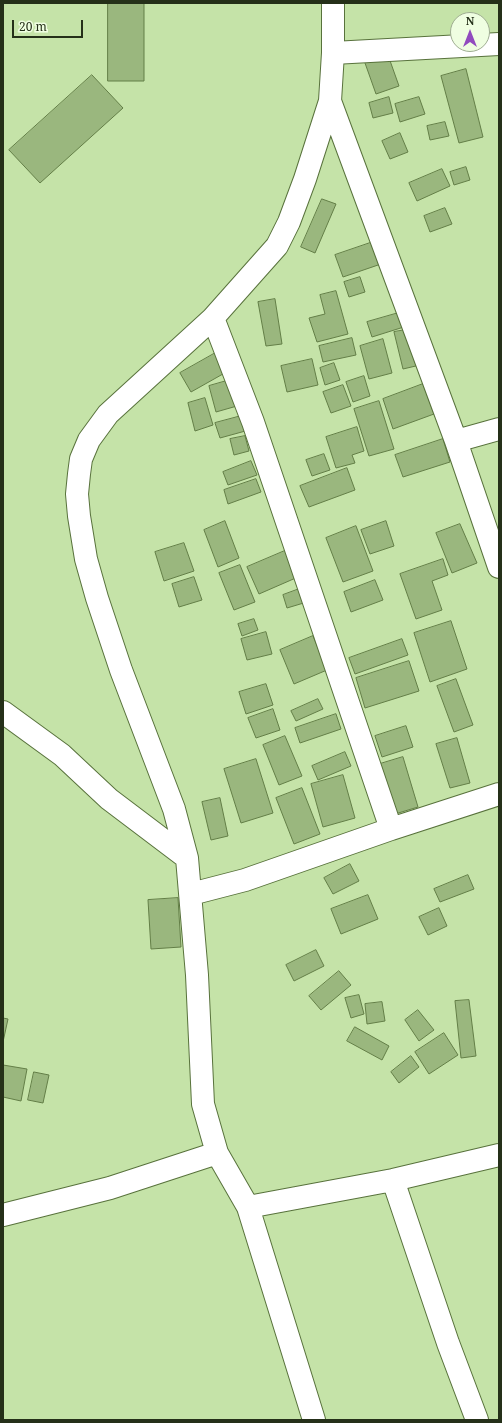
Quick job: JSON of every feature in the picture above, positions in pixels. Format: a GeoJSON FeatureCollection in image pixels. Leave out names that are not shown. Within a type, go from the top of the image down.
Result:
{"type":"FeatureCollection","features":[{"type":"Feature","properties":{"kind":"street"},"geometry":{"type":"LineString","coordinates":[[314,1420],[248,1207],[216,1153],[203,1104],[191,894],[187,858],[174,809],[121,670],[86,559],[79,516],[78,494],[81,459],[89,440],[108,414],[213,318],[277,246],[289,222],[306,179],[330,101],[333,53],[333,3]]}},
{"type":"Feature","properties":{"kind":"street"},"geometry":{"type":"LineString","coordinates":[[333,53],[499,44]]}},
{"type":"Feature","properties":{"kind":"street"},"geometry":{"type":"LineString","coordinates":[[330,101],[456,441],[499,567]]}},
{"type":"Feature","properties":{"kind":"street"},"geometry":{"type":"LineString","coordinates":[[213,318],[253,422],[391,829]]}},
{"type":"Feature","properties":{"kind":"street"},"geometry":{"type":"LineString","coordinates":[[456,441],[499,429]]}},
{"type":"Feature","properties":{"kind":"street"},"geometry":{"type":"LineString","coordinates":[[3,712],[62,755],[109,799],[187,858]]}},
{"type":"Feature","properties":{"kind":"street"},"geometry":{"type":"LineString","coordinates":[[191,894],[245,880],[391,829],[499,794]]}},
{"type":"Feature","properties":{"kind":"street"},"geometry":{"type":"LineString","coordinates":[[3,1215],[110,1188],[216,1153]]}},
{"type":"Feature","properties":{"kind":"street"},"geometry":{"type":"LineString","coordinates":[[248,1207],[393,1180],[499,1155]]}},
{"type":"Feature","properties":{"kind":"street"},"geometry":{"type":"LineString","coordinates":[[393,1180],[448,1343],[477,1420]]}},
{"type":"Feature","properties":{"kind":"building"},"geometry":{"type":"Polygon","coordinates":[[[108,3],[144,3],[144,81],[108,81],[108,3]]]}},
{"type":"Feature","properties":{"kind":"building"},"geometry":{"type":"Polygon","coordinates":[[[388,55],[399,86],[376,94],[365,63],[388,55]]]}},
{"type":"Feature","properties":{"kind":"building"},"geometry":{"type":"Polygon","coordinates":[[[466,69],[483,137],[459,143],[441,76],[466,69]]]}},
{"type":"Feature","properties":{"kind":"building"},"geometry":{"type":"Polygon","coordinates":[[[92,75],[123,108],[40,183],[9,150],[92,75]]]}},
{"type":"Feature","properties":{"kind":"building"},"geometry":{"type":"Polygon","coordinates":[[[389,97],[393,113],[373,118],[369,103],[389,97]]]}},
{"type":"Feature","properties":{"kind":"building"},"geometry":{"type":"Polygon","coordinates":[[[419,97],[425,114],[400,122],[395,104],[419,97]]]}},
{"type":"Feature","properties":{"kind":"building"},"geometry":{"type":"Polygon","coordinates":[[[445,122],[449,136],[430,140],[427,126],[445,122]]]}},
{"type":"Feature","properties":{"kind":"building"},"geometry":{"type":"Polygon","coordinates":[[[400,133],[408,152],[390,159],[382,141],[400,133]]]}},
{"type":"Feature","properties":{"kind":"building"},"geometry":{"type":"Polygon","coordinates":[[[466,167],[470,180],[454,185],[450,172],[466,167]]]}},
{"type":"Feature","properties":{"kind":"building"},"geometry":{"type":"Polygon","coordinates":[[[442,169],[450,186],[417,201],[409,183],[442,169]]]}},
{"type":"Feature","properties":{"kind":"building"},"geometry":{"type":"Polygon","coordinates":[[[322,199],[336,204],[315,253],[301,247],[322,199]]]}},
{"type":"Feature","properties":{"kind":"building"},"geometry":{"type":"Polygon","coordinates":[[[445,208],[452,224],[430,232],[424,216],[445,208]]]}},
{"type":"Feature","properties":{"kind":"building"},"geometry":{"type":"Polygon","coordinates":[[[373,242],[381,264],[343,277],[335,255],[373,242]]]}},
{"type":"Feature","properties":{"kind":"building"},"geometry":{"type":"Polygon","coordinates":[[[360,277],[365,292],[349,297],[344,282],[360,277]]]}},
{"type":"Feature","properties":{"kind":"building"},"geometry":{"type":"Polygon","coordinates":[[[336,291],[348,334],[317,342],[309,318],[325,314],[320,295],[336,291]]]}},
{"type":"Feature","properties":{"kind":"building"},"geometry":{"type":"Polygon","coordinates":[[[275,299],[282,344],[266,346],[258,302],[275,299]]]}},
{"type":"Feature","properties":{"kind":"building"},"geometry":{"type":"Polygon","coordinates":[[[402,312],[407,326],[372,337],[367,322],[402,312]]]}},
{"type":"Feature","properties":{"kind":"building"},"geometry":{"type":"Polygon","coordinates":[[[411,329],[420,365],[403,369],[394,332],[411,329]]]}},
{"type":"Feature","properties":{"kind":"building"},"geometry":{"type":"Polygon","coordinates":[[[352,338],[356,355],[323,362],[319,346],[352,338]]]}},
{"type":"Feature","properties":{"kind":"building"},"geometry":{"type":"Polygon","coordinates":[[[383,339],[392,373],[369,379],[360,346],[383,339]]]}},
{"type":"Feature","properties":{"kind":"building"},"geometry":{"type":"Polygon","coordinates":[[[219,351],[230,370],[191,392],[180,373],[219,351]]]}},
{"type":"Feature","properties":{"kind":"building"},"geometry":{"type":"Polygon","coordinates":[[[312,359],[318,385],[287,392],[281,366],[312,359]]]}},
{"type":"Feature","properties":{"kind":"building"},"geometry":{"type":"Polygon","coordinates":[[[334,363],[340,380],[325,385],[320,368],[334,363]]]}},
{"type":"Feature","properties":{"kind":"building"},"geometry":{"type":"Polygon","coordinates":[[[364,376],[370,396],[353,402],[346,382],[364,376]]]}},
{"type":"Feature","properties":{"kind":"building"},"geometry":{"type":"Polygon","coordinates":[[[230,380],[237,406],[216,412],[209,386],[230,380]]]}},
{"type":"Feature","properties":{"kind":"building"},"geometry":{"type":"Polygon","coordinates":[[[423,384],[434,414],[393,429],[383,399],[423,384]]]}},
{"type":"Feature","properties":{"kind":"building"},"geometry":{"type":"Polygon","coordinates":[[[343,385],[351,406],[331,413],[323,392],[343,385]]]}},
{"type":"Feature","properties":{"kind":"building"},"geometry":{"type":"Polygon","coordinates":[[[205,398],[213,425],[195,431],[188,403],[205,398]]]}},
{"type":"Feature","properties":{"kind":"building"},"geometry":{"type":"Polygon","coordinates":[[[379,401],[394,449],[369,456],[354,409],[379,401]]]}},
{"type":"Feature","properties":{"kind":"building"},"geometry":{"type":"Polygon","coordinates":[[[245,415],[249,430],[220,438],[215,423],[245,415]]]}},
{"type":"Feature","properties":{"kind":"building"},"geometry":{"type":"Polygon","coordinates":[[[357,427],[364,451],[352,455],[355,463],[336,468],[326,437],[357,427]]]}},
{"type":"Feature","properties":{"kind":"building"},"geometry":{"type":"Polygon","coordinates":[[[245,436],[249,451],[234,455],[230,439],[245,436]]]}},
{"type":"Feature","properties":{"kind":"building"},"geometry":{"type":"Polygon","coordinates":[[[443,439],[450,462],[403,477],[395,455],[443,439]]]}},
{"type":"Feature","properties":{"kind":"building"},"geometry":{"type":"Polygon","coordinates":[[[324,454],[330,470],[312,476],[306,460],[324,454]]]}},
{"type":"Feature","properties":{"kind":"building"},"geometry":{"type":"Polygon","coordinates":[[[251,461],[257,475],[228,485],[223,472],[251,461]]]}},
{"type":"Feature","properties":{"kind":"building"},"geometry":{"type":"Polygon","coordinates":[[[347,468],[355,490],[309,507],[300,486],[347,468]]]}},
{"type":"Feature","properties":{"kind":"building"},"geometry":{"type":"Polygon","coordinates":[[[256,479],[261,492],[228,504],[224,490],[256,479]]]}},
{"type":"Feature","properties":{"kind":"building"},"geometry":{"type":"Polygon","coordinates":[[[225,521],[239,558],[218,567],[204,530],[225,521]]]}},
{"type":"Feature","properties":{"kind":"building"},"geometry":{"type":"Polygon","coordinates":[[[386,521],[394,546],[370,554],[361,530],[386,521]]]}},
{"type":"Feature","properties":{"kind":"building"},"geometry":{"type":"Polygon","coordinates":[[[460,524],[477,563],[452,573],[436,533],[460,524]]]}},
{"type":"Feature","properties":{"kind":"building"},"geometry":{"type":"Polygon","coordinates":[[[356,526],[373,571],[343,582],[326,538],[356,526]]]}},
{"type":"Feature","properties":{"kind":"building"},"geometry":{"type":"Polygon","coordinates":[[[184,543],[194,571],[164,581],[155,552],[184,543]]]}},
{"type":"Feature","properties":{"kind":"building"},"geometry":{"type":"Polygon","coordinates":[[[287,550],[298,577],[259,594],[247,567],[287,550]]]}},
{"type":"Feature","properties":{"kind":"building"},"geometry":{"type":"Polygon","coordinates":[[[443,559],[448,575],[432,581],[442,610],[416,619],[400,574],[443,559]]]}},
{"type":"Feature","properties":{"kind":"building"},"geometry":{"type":"Polygon","coordinates":[[[240,565],[255,602],[234,610],[219,573],[240,565]]]}},
{"type":"Feature","properties":{"kind":"building"},"geometry":{"type":"Polygon","coordinates":[[[194,577],[202,600],[179,607],[172,584],[194,577]]]}},
{"type":"Feature","properties":{"kind":"building"},"geometry":{"type":"Polygon","coordinates":[[[375,580],[383,600],[351,612],[344,592],[375,580]]]}},
{"type":"Feature","properties":{"kind":"building"},"geometry":{"type":"Polygon","coordinates":[[[302,588],[307,602],[287,608],[283,595],[302,588]]]}},
{"type":"Feature","properties":{"kind":"building"},"geometry":{"type":"Polygon","coordinates":[[[254,619],[258,630],[242,636],[238,624],[254,619]]]}},
{"type":"Feature","properties":{"kind":"building"},"geometry":{"type":"Polygon","coordinates":[[[451,621],[467,669],[430,682],[414,633],[451,621]]]}},
{"type":"Feature","properties":{"kind":"building"},"geometry":{"type":"Polygon","coordinates":[[[266,632],[272,654],[247,660],[241,639],[266,632]]]}},
{"type":"Feature","properties":{"kind":"building"},"geometry":{"type":"Polygon","coordinates":[[[313,636],[327,670],[294,684],[280,650],[313,636]]]}},
{"type":"Feature","properties":{"kind":"building"},"geometry":{"type":"Polygon","coordinates":[[[402,639],[408,655],[355,674],[349,658],[402,639]]]}},
{"type":"Feature","properties":{"kind":"building"},"geometry":{"type":"Polygon","coordinates":[[[409,661],[419,691],[365,708],[356,678],[409,661]]]}},
{"type":"Feature","properties":{"kind":"building"},"geometry":{"type":"Polygon","coordinates":[[[456,679],[473,725],[454,732],[437,686],[456,679]]]}},
{"type":"Feature","properties":{"kind":"building"},"geometry":{"type":"Polygon","coordinates":[[[266,684],[273,705],[246,714],[239,692],[266,684]]]}},
{"type":"Feature","properties":{"kind":"building"},"geometry":{"type":"Polygon","coordinates":[[[318,699],[323,709],[296,721],[291,711],[318,699]]]}},
{"type":"Feature","properties":{"kind":"building"},"geometry":{"type":"Polygon","coordinates":[[[273,709],[280,730],[256,738],[248,718],[273,709]]]}},
{"type":"Feature","properties":{"kind":"building"},"geometry":{"type":"Polygon","coordinates":[[[336,714],[341,729],[300,743],[295,728],[336,714]]]}},
{"type":"Feature","properties":{"kind":"building"},"geometry":{"type":"Polygon","coordinates":[[[406,726],[413,747],[382,757],[375,736],[406,726]]]}},
{"type":"Feature","properties":{"kind":"building"},"geometry":{"type":"Polygon","coordinates":[[[285,736],[302,776],[279,785],[263,745],[285,736]]]}},
{"type":"Feature","properties":{"kind":"building"},"geometry":{"type":"Polygon","coordinates":[[[457,738],[470,783],[450,788],[436,744],[457,738]]]}},
{"type":"Feature","properties":{"kind":"building"},"geometry":{"type":"Polygon","coordinates":[[[345,752],[351,766],[318,780],[312,766],[345,752]]]}},
{"type":"Feature","properties":{"kind":"building"},"geometry":{"type":"Polygon","coordinates":[[[403,757],[418,807],[395,814],[380,764],[403,757]]]}},
{"type":"Feature","properties":{"kind":"building"},"geometry":{"type":"Polygon","coordinates":[[[256,759],[273,813],[241,823],[224,769],[256,759]]]}},
{"type":"Feature","properties":{"kind":"building"},"geometry":{"type":"Polygon","coordinates":[[[343,775],[355,818],[323,827],[311,784],[343,775]]]}},
{"type":"Feature","properties":{"kind":"building"},"geometry":{"type":"Polygon","coordinates":[[[302,788],[320,834],[294,844],[276,798],[302,788]]]}},
{"type":"Feature","properties":{"kind":"building"},"geometry":{"type":"Polygon","coordinates":[[[220,798],[228,836],[211,840],[202,802],[220,798]]]}},
{"type":"Feature","properties":{"kind":"building"},"geometry":{"type":"Polygon","coordinates":[[[350,864],[359,881],[333,894],[324,878],[350,864]]]}},
{"type":"Feature","properties":{"kind":"building"},"geometry":{"type":"Polygon","coordinates":[[[468,875],[474,889],[440,902],[434,889],[468,875]]]}},
{"type":"Feature","properties":{"kind":"building"},"geometry":{"type":"Polygon","coordinates":[[[368,895],[378,919],[341,934],[331,909],[368,895]]]}},
{"type":"Feature","properties":{"kind":"building"},"geometry":{"type":"Polygon","coordinates":[[[178,898],[181,947],[151,949],[148,900],[178,898]]]}},
{"type":"Feature","properties":{"kind":"building"},"geometry":{"type":"Polygon","coordinates":[[[439,908],[447,926],[428,935],[419,917],[439,908]]]}},
{"type":"Feature","properties":{"kind":"building"},"geometry":{"type":"Polygon","coordinates":[[[316,950],[324,966],[294,981],[286,965],[316,950]]]}},
{"type":"Feature","properties":{"kind":"building"},"geometry":{"type":"Polygon","coordinates":[[[339,971],[351,985],[321,1010],[309,996],[339,971]]]}},
{"type":"Feature","properties":{"kind":"building"},"geometry":{"type":"Polygon","coordinates":[[[359,995],[364,1014],[351,1018],[345,998],[359,995]]]}},
{"type":"Feature","properties":{"kind":"building"},"geometry":{"type":"Polygon","coordinates":[[[469,1000],[476,1056],[461,1058],[455,1001],[469,1000]]]}},
{"type":"Feature","properties":{"kind":"building"},"geometry":{"type":"Polygon","coordinates":[[[382,1002],[385,1021],[367,1024],[365,1004],[382,1002]]]}},
{"type":"Feature","properties":{"kind":"building"},"geometry":{"type":"Polygon","coordinates":[[[418,1010],[434,1030],[419,1041],[405,1020],[418,1010]]]}},
{"type":"Feature","properties":{"kind":"building"},"geometry":{"type":"Polygon","coordinates":[[[3,1018],[8,1019],[3,1042],[3,1018]]]}},
{"type":"Feature","properties":{"kind":"building"},"geometry":{"type":"Polygon","coordinates":[[[355,1027],[389,1046],[382,1060],[347,1041],[355,1027]]]}},
{"type":"Feature","properties":{"kind":"building"},"geometry":{"type":"Polygon","coordinates":[[[444,1033],[458,1055],[429,1074],[415,1052],[444,1033]]]}},
{"type":"Feature","properties":{"kind":"building"},"geometry":{"type":"Polygon","coordinates":[[[411,1056],[419,1067],[399,1083],[391,1072],[411,1056]]]}},
{"type":"Feature","properties":{"kind":"building"},"geometry":{"type":"Polygon","coordinates":[[[3,1065],[27,1069],[21,1101],[3,1097],[3,1065]]]}},
{"type":"Feature","properties":{"kind":"building"},"geometry":{"type":"Polygon","coordinates":[[[34,1072],[49,1075],[43,1103],[28,1100],[34,1072]]]}}]}
